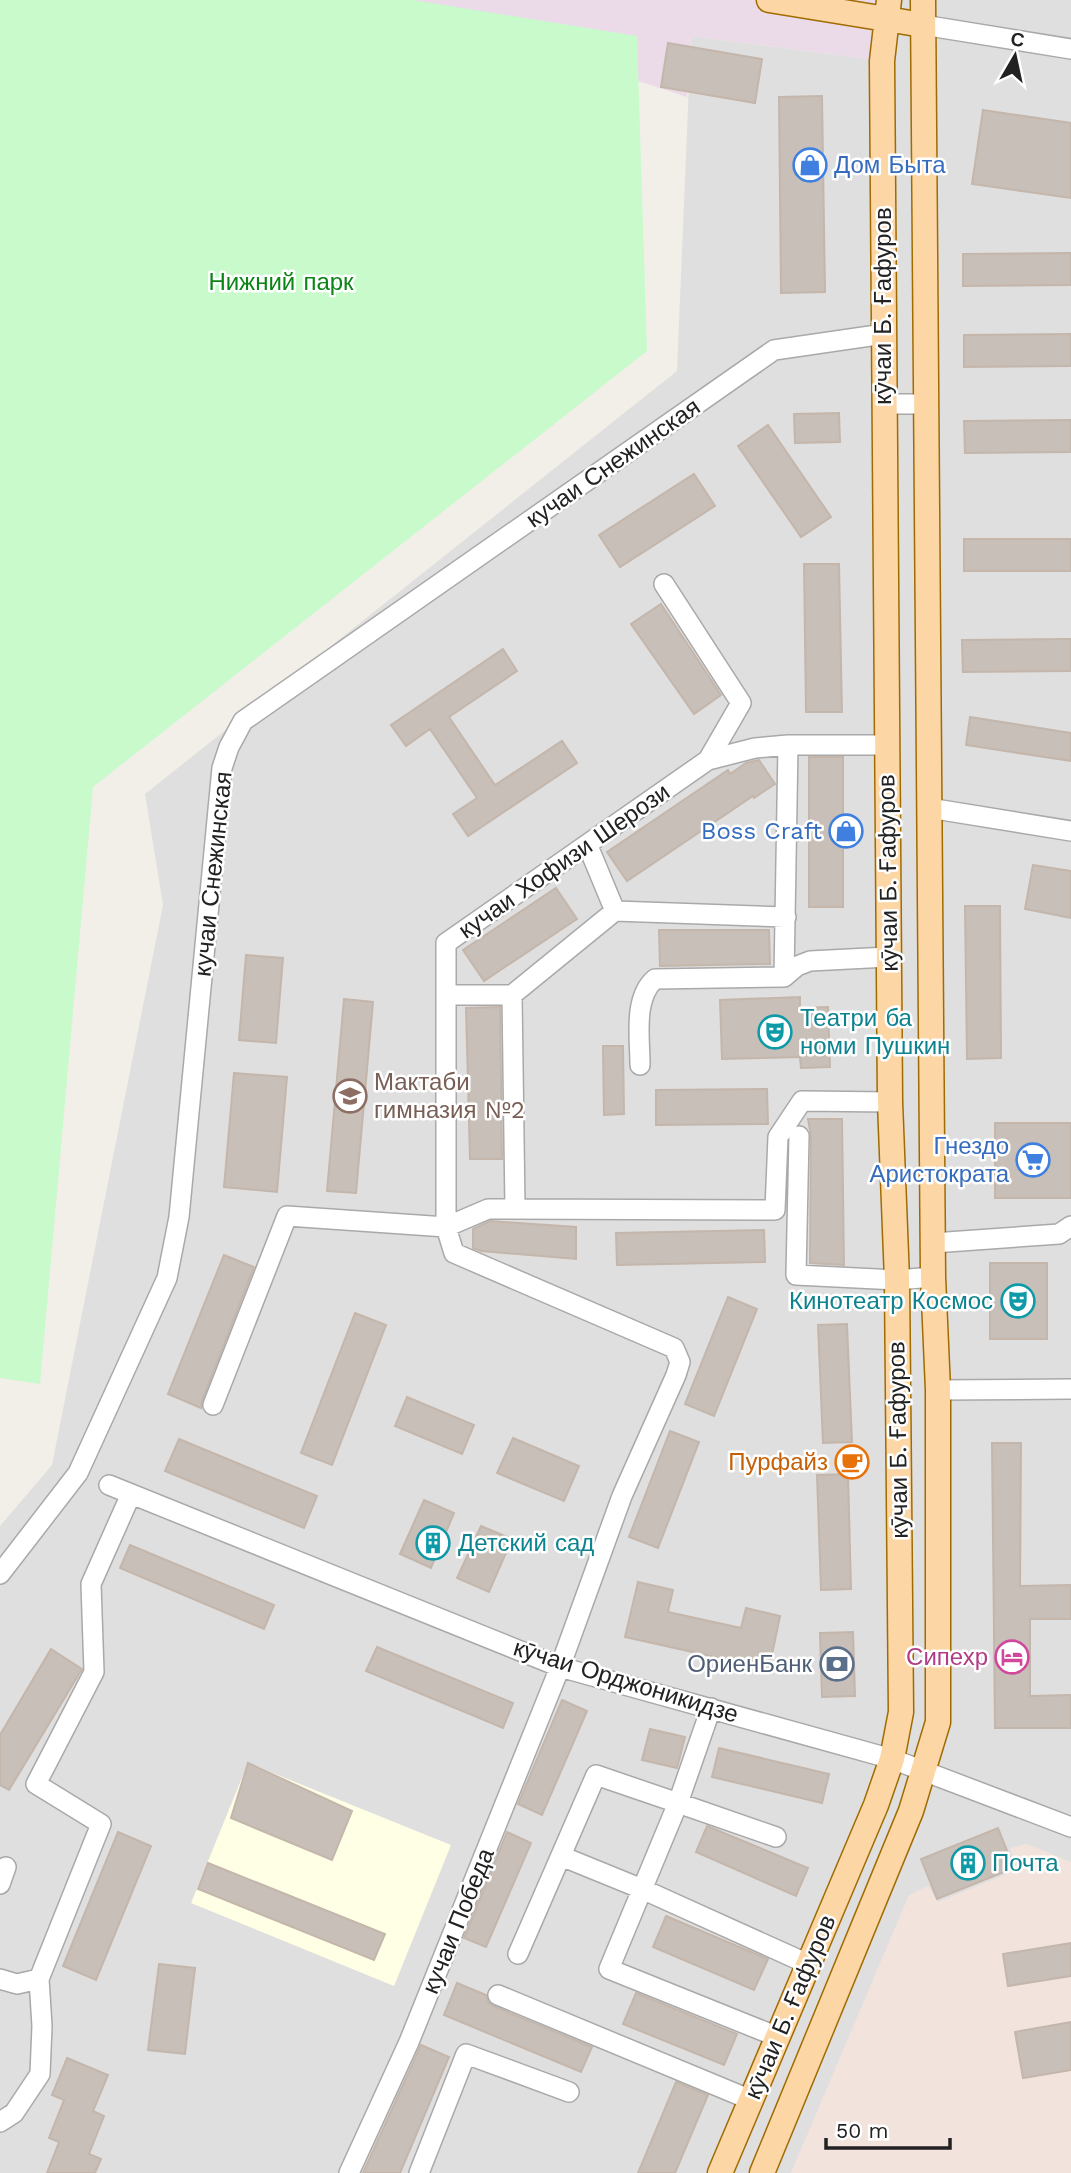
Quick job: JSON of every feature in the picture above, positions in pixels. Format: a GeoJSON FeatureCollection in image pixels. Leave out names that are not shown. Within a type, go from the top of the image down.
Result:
{"type":"FeatureCollection","features":[{"type":"Feature","properties":{"kind":"main road"},"geometry":{"type":"LineString","coordinates":[[769,0],[923,12]]}},
{"type":"Feature","properties":{"kind":"main road","name":"кӯчаи Б. Ғафуров"},"geometry":{"type":"LineString","coordinates":[[720,2173],[876,1805],[892,1759],[901,1713],[897,1280],[890,1101],[886,745],[882,61],[888,9]]}},
{"type":"Feature","properties":{"kind":"main road","name":"кӯчаи Б. Ғафуров"},"geometry":{"type":"LineString","coordinates":[[762,2173],[911,1811],[938,1722],[938,1390],[933,1277],[923,12]]}},
{"type":"Feature","properties":{"kind":"street"},"geometry":{"type":"LineString","coordinates":[[923,12],[1071,49]]}},
{"type":"Feature","properties":{"kind":"street","name":"кучаи Снежинская"},"geometry":{"type":"LineString","coordinates":[[0,1574],[78,1473],[167,1278],[179,1217],[222,768],[229,747],[243,721],[774,350],[884,334]]}},
{"type":"Feature","properties":{"kind":"street"},"geometry":{"type":"LineString","coordinates":[[884,404],[926,404]]}},
{"type":"Feature","properties":{"kind":"street"},"geometry":{"type":"LineString","coordinates":[[664,584],[741,703],[708,760]]}},
{"type":"Feature","properties":{"kind":"street"},"geometry":{"type":"LineString","coordinates":[[708,760],[755,748],[788,745],[886,745]]}},
{"type":"Feature","properties":{"kind":"street"},"geometry":{"type":"LineString","coordinates":[[784,977],[788,745]]}},
{"type":"Feature","properties":{"kind":"street","name":"кучаи Хофизи Шерози"},"geometry":{"type":"LineString","coordinates":[[446,1227],[446,943],[708,760]]}},
{"type":"Feature","properties":{"kind":"street"},"geometry":{"type":"LineString","coordinates":[[929,808],[1071,831]]}},
{"type":"Feature","properties":{"kind":"street"},"geometry":{"type":"LineString","coordinates":[[588,846],[615,911]]}},
{"type":"Feature","properties":{"kind":"street"},"geometry":{"type":"LineString","coordinates":[[446,995],[512,995],[615,911],[786,917]]}},
{"type":"Feature","properties":{"kind":"street"},"geometry":{"type":"LineString","coordinates":[[640,1065],[640,1006],[647,986],[655,979],[784,977],[810,961],[888,957]]}},
{"type":"Feature","properties":{"kind":"street"},"geometry":{"type":"LineString","coordinates":[[512,995],[515,1209]]}},
{"type":"Feature","properties":{"kind":"street"},"geometry":{"type":"LineString","coordinates":[[213,1405],[287,1216],[446,1227],[488,1209],[775,1210],[778,1137],[802,1101],[890,1101]]}},
{"type":"Feature","properties":{"kind":"street"},"geometry":{"type":"LineString","coordinates":[[799,1136],[796,1275],[897,1280],[933,1277]]}},
{"type":"Feature","properties":{"kind":"street"},"geometry":{"type":"LineString","coordinates":[[933,1243],[1059,1234],[1071,1226]]}},
{"type":"Feature","properties":{"kind":"street","name":"кучаи Победа"},"geometry":{"type":"LineString","coordinates":[[349,2173],[409,2042],[560,1667],[622,1496],[677,1375],[680,1362],[674,1348],[454,1253],[446,1227]]}},
{"type":"Feature","properties":{"kind":"street"},"geometry":{"type":"LineString","coordinates":[[938,1390],[1071,1388]]}},
{"type":"Feature","properties":{"kind":"street","name":"кӯчаи Орджоникидзе"},"geometry":{"type":"LineString","coordinates":[[109,1485],[560,1667],[892,1759],[1071,1827]]}},
{"type":"Feature","properties":{"kind":"street"},"geometry":{"type":"LineString","coordinates":[[0,2122],[14,2113],[40,2074],[42,2026],[39,1979],[101,1824],[36,1784],[94,1672],[91,1584],[131,1494]]}},
{"type":"Feature","properties":{"kind":"street"},"geometry":{"type":"LineString","coordinates":[[711,1708],[678,1803],[609,1969],[778,2037]]}},
{"type":"Feature","properties":{"kind":"street"},"geometry":{"type":"LineString","coordinates":[[517,1954],[596,1775],[776,1838]]}},
{"type":"Feature","properties":{"kind":"street"},"geometry":{"type":"LineString","coordinates":[[561,1856],[642,1889],[808,1964]]}},
{"type":"Feature","properties":{"kind":"street"},"geometry":{"type":"LineString","coordinates":[[0,1979],[16,1984],[39,1979]]}},
{"type":"Feature","properties":{"kind":"street"},"geometry":{"type":"LineString","coordinates":[[498,1995],[751,2100]]}},
{"type":"Feature","properties":{"kind":"street"},"geometry":{"type":"LineString","coordinates":[[419,2173],[466,2054],[569,2092]]}},
{"type":"Feature","properties":{"kind":"shaded area"},"geometry":{"type":"Polygon","coordinates":[[[390,0],[894,0],[891,62],[691,36],[687,97],[390,0]]]}},
{"type":"Feature","properties":{"kind":"shaded area"},"geometry":{"type":"Polygon","coordinates":[[[894,0],[1071,0],[1071,2173],[0,2173],[0,1526],[52,1465],[163,905],[145,794],[677,371],[691,36],[890,62],[894,0]]]}},
{"type":"Feature","properties":{"kind":"shaded area"},"geometry":{"type":"Polygon","coordinates":[[[248,1763],[451,1845],[394,1986],[191,1903],[248,1763]]]}},
{"type":"Feature","properties":{"kind":"shaded area"},"geometry":{"type":"Polygon","coordinates":[[[1027,1844],[1071,1862],[1071,2173],[791,2173],[909,1895],[928,1886],[938,1902],[1017,1870],[1010,1848],[1027,1844]]]}},
{"type":"Feature","properties":{"kind":"green space","name":"Нижний парк"},"geometry":{"type":"Polygon","coordinates":[[[0,0],[412,0],[637,36],[647,351],[93,787],[40,1384],[0,1378],[0,0]]]}},
{"type":"Feature","properties":{"kind":"building"},"geometry":{"type":"Polygon","coordinates":[[[668,43],[762,59],[755,103],[661,87],[668,43]]]}},
{"type":"Feature","properties":{"kind":"building"},"geometry":{"type":"Polygon","coordinates":[[[822,96],[825,292],[781,293],[779,97],[822,96]]]}},
{"type":"Feature","properties":{"kind":"building"},"geometry":{"type":"Polygon","coordinates":[[[983,110],[1071,123],[1071,198],[972,184],[983,110]]]}},
{"type":"Feature","properties":{"kind":"building"},"geometry":{"type":"Polygon","coordinates":[[[1071,253],[1071,285],[963,286],[963,254],[1071,253]]]}},
{"type":"Feature","properties":{"kind":"building"},"geometry":{"type":"Polygon","coordinates":[[[1071,334],[1071,366],[964,367],[964,335],[1071,334]]]}},
{"type":"Feature","properties":{"kind":"building"},"geometry":{"type":"Polygon","coordinates":[[[839,413],[840,442],[795,443],[794,414],[839,413]]]}},
{"type":"Feature","properties":{"kind":"building"},"geometry":{"type":"Polygon","coordinates":[[[1071,420],[1071,452],[965,453],[964,421],[1071,420]]]}},
{"type":"Feature","properties":{"kind":"building"},"geometry":{"type":"Polygon","coordinates":[[[768,425],[831,517],[801,537],[738,446],[768,425]]]}},
{"type":"Feature","properties":{"kind":"building"},"geometry":{"type":"Polygon","coordinates":[[[694,474],[715,506],[620,567],[599,535],[694,474]]]}},
{"type":"Feature","properties":{"kind":"building"},"geometry":{"type":"Polygon","coordinates":[[[964,539],[1071,539],[1071,571],[964,571],[964,539]]]}},
{"type":"Feature","properties":{"kind":"building"},"geometry":{"type":"Polygon","coordinates":[[[804,564],[839,564],[842,712],[806,712],[804,564]]]}},
{"type":"Feature","properties":{"kind":"building"},"geometry":{"type":"Polygon","coordinates":[[[661,604],[721,695],[694,714],[631,624],[661,604]]]}},
{"type":"Feature","properties":{"kind":"building"},"geometry":{"type":"Polygon","coordinates":[[[1071,639],[1071,671],[963,672],[962,640],[1071,639]]]}},
{"type":"Feature","properties":{"kind":"building"},"geometry":{"type":"Polygon","coordinates":[[[503,649],[517,671],[449,717],[495,785],[562,741],[577,763],[468,836],[453,814],[477,798],[430,729],[406,746],[391,725],[503,649]]]}},
{"type":"Feature","properties":{"kind":"building"},"geometry":{"type":"Polygon","coordinates":[[[970,717],[1071,733],[1071,761],[966,745],[970,717]]]}},
{"type":"Feature","properties":{"kind":"building"},"geometry":{"type":"Polygon","coordinates":[[[809,757],[843,757],[843,907],[809,907],[809,757]]]}},
{"type":"Feature","properties":{"kind":"building"},"geometry":{"type":"Polygon","coordinates":[[[759,760],[775,784],[627,881],[607,852],[728,770],[730,774],[746,763],[759,760]]]}},
{"type":"Feature","properties":{"kind":"building"},"geometry":{"type":"Polygon","coordinates":[[[1033,865],[1071,871],[1071,918],[1025,909],[1033,865]]]}},
{"type":"Feature","properties":{"kind":"building"},"geometry":{"type":"Polygon","coordinates":[[[556,888],[577,919],[484,981],[463,950],[556,888]]]}},
{"type":"Feature","properties":{"kind":"building"},"geometry":{"type":"Polygon","coordinates":[[[965,906],[1000,906],[1001,1058],[967,1059],[965,906]]]}},
{"type":"Feature","properties":{"kind":"building"},"geometry":{"type":"Polygon","coordinates":[[[659,930],[769,930],[770,964],[660,966],[659,930]]]}},
{"type":"Feature","properties":{"kind":"building"},"geometry":{"type":"Polygon","coordinates":[[[246,955],[283,958],[276,1043],[239,1040],[246,955]]]}},
{"type":"Feature","properties":{"kind":"building","name":"Театри ба номи Пушкин"},"geometry":{"type":"Polygon","coordinates":[[[800,997],[800,1008],[828,1007],[830,1067],[801,1068],[800,1057],[722,1059],[720,1000],[800,997]]]}},
{"type":"Feature","properties":{"kind":"building","name":"Мактаби гимназия №2"},"geometry":{"type":"Polygon","coordinates":[[[344,999],[373,1002],[356,1193],[327,1191],[344,999]]]}},
{"type":"Feature","properties":{"kind":"building"},"geometry":{"type":"Polygon","coordinates":[[[500,1007],[502,1159],[470,1159],[466,1008],[500,1007]]]}},
{"type":"Feature","properties":{"kind":"building"},"geometry":{"type":"Polygon","coordinates":[[[603,1046],[623,1046],[624,1114],[604,1115],[603,1046]]]}},
{"type":"Feature","properties":{"kind":"building"},"geometry":{"type":"Polygon","coordinates":[[[234,1073],[287,1077],[277,1192],[224,1187],[234,1073]]]}},
{"type":"Feature","properties":{"kind":"building"},"geometry":{"type":"Polygon","coordinates":[[[767,1089],[768,1124],[656,1125],[656,1090],[767,1089]]]}},
{"type":"Feature","properties":{"kind":"building"},"geometry":{"type":"Polygon","coordinates":[[[808,1119],[842,1119],[844,1265],[810,1263],[811,1136],[808,1119]]]}},
{"type":"Feature","properties":{"kind":"building","name":"Гнездо Аристократа"},"geometry":{"type":"Polygon","coordinates":[[[995,1123],[1071,1123],[1071,1198],[995,1198],[995,1123]]]}},
{"type":"Feature","properties":{"kind":"building"},"geometry":{"type":"Polygon","coordinates":[[[490,1221],[576,1227],[576,1259],[481,1251],[473,1248],[473,1229],[490,1221]]]}},
{"type":"Feature","properties":{"kind":"building"},"geometry":{"type":"Polygon","coordinates":[[[764,1230],[765,1262],[617,1265],[616,1233],[764,1230]]]}},
{"type":"Feature","properties":{"kind":"building"},"geometry":{"type":"Polygon","coordinates":[[[224,1255],[254,1267],[201,1408],[168,1394],[224,1255]]]}},
{"type":"Feature","properties":{"kind":"building","name":"Кинотеатр Космос"},"geometry":{"type":"Polygon","coordinates":[[[990,1263],[1047,1263],[1047,1339],[990,1339],[990,1263]]]}},
{"type":"Feature","properties":{"kind":"building"},"geometry":{"type":"Polygon","coordinates":[[[728,1297],[757,1309],[714,1416],[685,1404],[728,1297]]]}},
{"type":"Feature","properties":{"kind":"building"},"geometry":{"type":"Polygon","coordinates":[[[355,1313],[386,1325],[332,1465],[301,1453],[355,1313]]]}},
{"type":"Feature","properties":{"kind":"building"},"geometry":{"type":"Polygon","coordinates":[[[847,1324],[852,1442],[823,1443],[818,1325],[847,1324]]]}},
{"type":"Feature","properties":{"kind":"building"},"geometry":{"type":"Polygon","coordinates":[[[407,1397],[474,1425],[462,1454],[395,1426],[407,1397]]]}},
{"type":"Feature","properties":{"kind":"building"},"geometry":{"type":"Polygon","coordinates":[[[670,1431],[699,1442],[658,1548],[629,1537],[670,1431]]]}},
{"type":"Feature","properties":{"kind":"building"},"geometry":{"type":"Polygon","coordinates":[[[513,1438],[579,1466],[564,1501],[497,1473],[513,1438]]]}},
{"type":"Feature","properties":{"kind":"building"},"geometry":{"type":"Polygon","coordinates":[[[179,1439],[317,1496],[304,1528],[165,1471],[179,1439]]]}},
{"type":"Feature","properties":{"kind":"building","name":"Сипехр"},"geometry":{"type":"Polygon","coordinates":[[[992,1443],[1021,1443],[1020,1586],[1071,1585],[1071,1619],[1030,1619],[1030,1696],[1071,1695],[1071,1728],[995,1728],[992,1443]]]}},
{"type":"Feature","properties":{"kind":"building"},"geometry":{"type":"Polygon","coordinates":[[[848,1474],[851,1589],[821,1590],[817,1475],[848,1474]]]}},
{"type":"Feature","properties":{"kind":"building"},"geometry":{"type":"Polygon","coordinates":[[[424,1500],[454,1513],[431,1568],[400,1554],[424,1500]]]}},
{"type":"Feature","properties":{"kind":"building"},"geometry":{"type":"Polygon","coordinates":[[[481,1526],[512,1539],[489,1592],[457,1578],[481,1526]]]}},
{"type":"Feature","properties":{"kind":"building"},"geometry":{"type":"Polygon","coordinates":[[[130,1545],[274,1605],[264,1629],[120,1568],[130,1545]]]}},
{"type":"Feature","properties":{"kind":"building"},"geometry":{"type":"Polygon","coordinates":[[[638,1582],[673,1590],[668,1612],[741,1628],[746,1608],[780,1616],[769,1669],[625,1637],[638,1582]]]}},
{"type":"Feature","properties":{"kind":"building","name":"ОриенБанк"},"geometry":{"type":"Polygon","coordinates":[[[853,1632],[855,1696],[822,1697],[820,1633],[853,1632]]]}},
{"type":"Feature","properties":{"kind":"building"},"geometry":{"type":"Polygon","coordinates":[[[377,1647],[513,1703],[503,1728],[366,1671],[377,1647]]]}},
{"type":"Feature","properties":{"kind":"building"},"geometry":{"type":"Polygon","coordinates":[[[51,1649],[82,1669],[9,1790],[0,1785],[0,1735],[51,1649]]]}},
{"type":"Feature","properties":{"kind":"building"},"geometry":{"type":"Polygon","coordinates":[[[562,1700],[587,1711],[542,1815],[518,1804],[562,1700]]]}},
{"type":"Feature","properties":{"kind":"building"},"geometry":{"type":"Polygon","coordinates":[[[650,1729],[685,1737],[677,1768],[642,1760],[650,1729]]]}},
{"type":"Feature","properties":{"kind":"building"},"geometry":{"type":"Polygon","coordinates":[[[719,1748],[829,1774],[822,1803],[712,1777],[719,1748]]]}},
{"type":"Feature","properties":{"kind":"building"},"geometry":{"type":"Polygon","coordinates":[[[248,1763],[352,1811],[332,1860],[231,1818],[248,1763]]]}},
{"type":"Feature","properties":{"kind":"building"},"geometry":{"type":"Polygon","coordinates":[[[707,1826],[808,1868],[796,1896],[696,1852],[707,1826]]]}},
{"type":"Feature","properties":{"kind":"building","name":"Почта"},"geometry":{"type":"Polygon","coordinates":[[[998,1828],[1014,1868],[937,1899],[921,1859],[998,1828]]]}},
{"type":"Feature","properties":{"kind":"building"},"geometry":{"type":"Polygon","coordinates":[[[118,1832],[151,1846],[96,1980],[63,1966],[118,1832]]]}},
{"type":"Feature","properties":{"kind":"building"},"geometry":{"type":"Polygon","coordinates":[[[507,1832],[531,1843],[486,1947],[464,1938],[507,1832]]]}},
{"type":"Feature","properties":{"kind":"building"},"geometry":{"type":"Polygon","coordinates":[[[208,1863],[385,1934],[374,1960],[198,1889],[208,1863]]]}},
{"type":"Feature","properties":{"kind":"building"},"geometry":{"type":"Polygon","coordinates":[[[666,1916],[768,1959],[754,1990],[653,1947],[666,1916]]]}},
{"type":"Feature","properties":{"kind":"building"},"geometry":{"type":"Polygon","coordinates":[[[1071,1943],[1071,1976],[1008,1986],[1003,1954],[1071,1943]]]}},
{"type":"Feature","properties":{"kind":"building"},"geometry":{"type":"Polygon","coordinates":[[[159,1964],[195,1968],[185,2054],[148,2050],[159,1964]]]}},
{"type":"Feature","properties":{"kind":"building"},"geometry":{"type":"Polygon","coordinates":[[[457,1983],[486,1995],[493,2006],[592,2047],[581,2072],[444,2015],[457,1983]]]}},
{"type":"Feature","properties":{"kind":"building"},"geometry":{"type":"Polygon","coordinates":[[[636,1993],[737,2034],[724,2065],[623,2024],[636,1993]]]}},
{"type":"Feature","properties":{"kind":"building"},"geometry":{"type":"Polygon","coordinates":[[[1071,2022],[1071,2070],[1023,2078],[1015,2032],[1071,2022]]]}},
{"type":"Feature","properties":{"kind":"building"},"geometry":{"type":"Polygon","coordinates":[[[421,2045],[449,2057],[400,2173],[363,2173],[421,2045]]]}},
{"type":"Feature","properties":{"kind":"building"},"geometry":{"type":"Polygon","coordinates":[[[67,2058],[108,2075],[93,2111],[104,2116],[89,2154],[101,2159],[95,2173],[47,2173],[59,2142],[49,2138],[64,2100],[52,2095],[67,2058]]]}},
{"type":"Feature","properties":{"kind":"building"},"geometry":{"type":"Polygon","coordinates":[[[676,2082],[708,2095],[675,2173],[638,2173],[676,2082]]]}},
{"type":"Feature","properties":{"kind":"place","name":"Дом Быта"},"geometry":{"type":"Point","coordinates":[810,165]}},
{"type":"Feature","properties":{"kind":"place","name":"Boss Craft"},"geometry":{"type":"Point","coordinates":[846,831]}},
{"type":"Feature","properties":{"kind":"place","name":"Театри ба номи Пушкин"},"geometry":{"type":"Point","coordinates":[775,1032]}},
{"type":"Feature","properties":{"kind":"place","name":"Мактаби гимназия №2"},"geometry":{"type":"Point","coordinates":[350,1096]}},
{"type":"Feature","properties":{"kind":"place","name":"Гнездо Аристократа"},"geometry":{"type":"Point","coordinates":[1033,1160]}},
{"type":"Feature","properties":{"kind":"place","name":"Кинотеатр Космос"},"geometry":{"type":"Point","coordinates":[1018,1301]}},
{"type":"Feature","properties":{"kind":"place","name":"Пурфайз"},"geometry":{"type":"Point","coordinates":[852,1462]}},
{"type":"Feature","properties":{"kind":"place","name":"Детский сад"},"geometry":{"type":"Point","coordinates":[433,1543]}},
{"type":"Feature","properties":{"kind":"place","name":"Сипехр"},"geometry":{"type":"Point","coordinates":[1012,1657]}},
{"type":"Feature","properties":{"kind":"place","name":"ОриенБанк"},"geometry":{"type":"Point","coordinates":[837,1664]}},
{"type":"Feature","properties":{"kind":"place","name":"Почта"},"geometry":{"type":"Point","coordinates":[968,1863]}}]}
